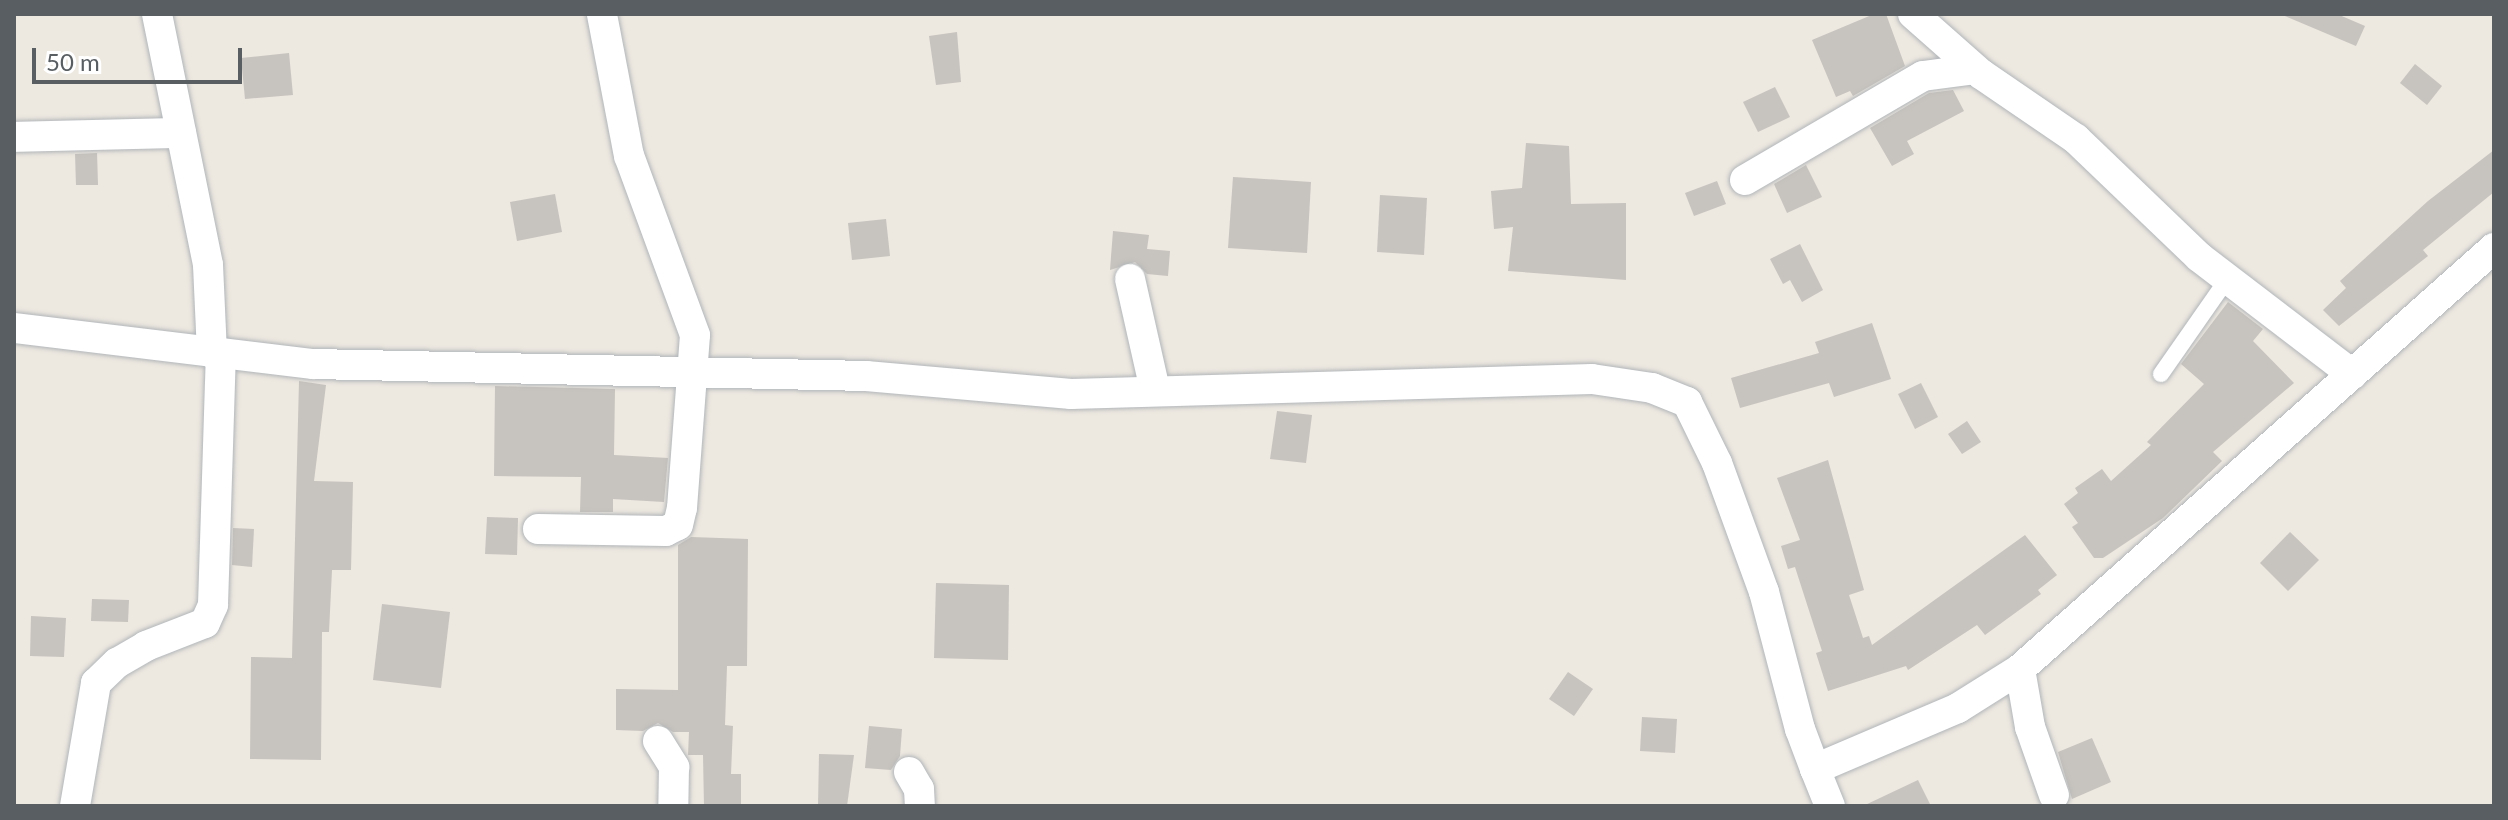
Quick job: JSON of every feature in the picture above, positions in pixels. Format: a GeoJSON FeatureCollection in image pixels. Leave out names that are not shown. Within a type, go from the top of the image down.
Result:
{"type":"FeatureCollection","features":[{"type":"Feature","properties":{"kind":"street"},"geometry":{"type":"LineString","coordinates":[[75,806],[96,683],[117,663],[146,646],[205,623],[213,605],[217,354],[208,265],[157,14]]}},
{"type":"Feature","properties":{"kind":"street"},"geometry":{"type":"LineString","coordinates":[[538,529],[666,531],[678,525],[695,335],[629,156],[602,14]]}},
{"type":"Feature","properties":{"kind":"street"},"geometry":{"type":"LineString","coordinates":[[1913,14],[1975,69],[2076,139],[2143,207],[2228,278],[2352,374]]}},
{"type":"Feature","properties":{"kind":"street"},"geometry":{"type":"LineString","coordinates":[[1745,180],[1923,76],[1975,69]]}},
{"type":"Feature","properties":{"kind":"street"},"geometry":{"type":"LineString","coordinates":[[14,137],[181,133]]}},
{"type":"Feature","properties":{"kind":"street"},"geometry":{"type":"LineString","coordinates":[[1815,769],[1958,708],[2020,669],[2494,248]]}},
{"type":"Feature","properties":{"kind":"street"},"geometry":{"type":"LineString","coordinates":[[1130,279],[1155,390]]}},
{"type":"Feature","properties":{"kind":"street"},"geometry":{"type":"LineString","coordinates":[[14,328],[313,364],[866,376],[1071,394],[1592,379],[1652,388],[1687,402],[1717,463],[1764,592],[1815,769],[1830,806]]}},
{"type":"Feature","properties":{"kind":"street"},"geometry":{"type":"LineString","coordinates":[[2020,669],[2030,727],[2054,795]]}},
{"type":"Feature","properties":{"kind":"street"},"geometry":{"type":"LineString","coordinates":[[658,741],[674,767],[673,806]]}},
{"type":"Feature","properties":{"kind":"street"},"geometry":{"type":"LineString","coordinates":[[909,772],[919,789],[920,806]]}},
{"type":"Feature","properties":{"kind":"lane"},"geometry":{"type":"LineString","coordinates":[[2161,374],[2228,278]]}},
{"type":"Feature","properties":{"kind":"building"},"geometry":{"type":"Polygon","coordinates":[[[1874,14],[1886,14],[1905,66],[1853,96],[1850,91],[1836,97],[1812,40],[1874,14]]]}},
{"type":"Feature","properties":{"kind":"building"},"geometry":{"type":"Polygon","coordinates":[[[2280,14],[2337,14],[2365,26],[2356,46],[2280,14]]]}},
{"type":"Feature","properties":{"kind":"building"},"geometry":{"type":"Polygon","coordinates":[[[957,32],[961,82],[936,85],[929,36],[957,32]]]}},
{"type":"Feature","properties":{"kind":"building"},"geometry":{"type":"Polygon","coordinates":[[[289,53],[293,95],[245,99],[241,58],[289,53]]]}},
{"type":"Feature","properties":{"kind":"building"},"geometry":{"type":"Polygon","coordinates":[[[2415,64],[2442,86],[2427,105],[2400,83],[2415,64]]]}},
{"type":"Feature","properties":{"kind":"building"},"geometry":{"type":"Polygon","coordinates":[[[1775,87],[1790,117],[1758,132],[1743,102],[1775,87]]]}},
{"type":"Feature","properties":{"kind":"building"},"geometry":{"type":"Polygon","coordinates":[[[1953,90],[1964,111],[1907,141],[1914,154],[1892,166],[1870,128],[1929,93],[1953,90]]]}},
{"type":"Feature","properties":{"kind":"building"},"geometry":{"type":"Polygon","coordinates":[[[1526,143],[1569,146],[1571,204],[1626,203],[1626,280],[1508,271],[1513,227],[1494,229],[1491,191],[1522,188],[1526,143]]]}},
{"type":"Feature","properties":{"kind":"building"},"geometry":{"type":"Polygon","coordinates":[[[2494,150],[2494,192],[2423,250],[2428,256],[2339,326],[2323,310],[2346,288],[2340,281],[2428,201],[2494,150]]]}},
{"type":"Feature","properties":{"kind":"building"},"geometry":{"type":"Polygon","coordinates":[[[97,153],[98,185],[76,185],[75,154],[97,153]]]}},
{"type":"Feature","properties":{"kind":"building"},"geometry":{"type":"Polygon","coordinates":[[[1806,165],[1822,197],[1787,213],[1774,184],[1806,165]]]}},
{"type":"Feature","properties":{"kind":"building"},"geometry":{"type":"Polygon","coordinates":[[[1233,177],[1311,182],[1307,253],[1228,248],[1233,177]]]}},
{"type":"Feature","properties":{"kind":"building"},"geometry":{"type":"Polygon","coordinates":[[[1717,181],[1726,204],[1694,216],[1685,193],[1717,181]]]}},
{"type":"Feature","properties":{"kind":"building"},"geometry":{"type":"Polygon","coordinates":[[[555,194],[562,232],[517,241],[510,202],[555,194]]]}},
{"type":"Feature","properties":{"kind":"building"},"geometry":{"type":"Polygon","coordinates":[[[1380,195],[1427,198],[1424,255],[1377,252],[1380,195]]]}},
{"type":"Feature","properties":{"kind":"building"},"geometry":{"type":"Polygon","coordinates":[[[886,219],[890,256],[852,260],[848,223],[886,219]]]}},
{"type":"Feature","properties":{"kind":"building"},"geometry":{"type":"Polygon","coordinates":[[[1113,231],[1149,235],[1147,249],[1170,251],[1168,276],[1147,274],[1135,262],[1110,270],[1113,231]]]}},
{"type":"Feature","properties":{"kind":"building"},"geometry":{"type":"Polygon","coordinates":[[[1800,244],[1823,290],[1802,302],[1790,280],[1783,284],[1770,259],[1800,244]]]}},
{"type":"Feature","properties":{"kind":"building"},"geometry":{"type":"Polygon","coordinates":[[[2228,302],[2263,329],[2253,341],[2294,383],[2213,452],[2222,461],[2163,518],[2103,558],[2094,558],[2072,527],[2078,523],[2064,504],[2078,493],[2075,488],[2102,469],[2111,481],[2151,445],[2147,442],[2204,384],[2181,364],[2228,302]]]}},
{"type":"Feature","properties":{"kind":"building"},"geometry":{"type":"Polygon","coordinates":[[[1872,323],[1891,379],[1834,397],[1829,383],[1740,408],[1731,378],[1819,353],[1815,342],[1872,323]]]}},
{"type":"Feature","properties":{"kind":"building"},"geometry":{"type":"Polygon","coordinates":[[[299,381],[326,385],[314,481],[353,482],[351,570],[332,570],[329,632],[322,632],[321,760],[250,759],[251,657],[292,658],[299,381]]]}},
{"type":"Feature","properties":{"kind":"building"},"geometry":{"type":"Polygon","coordinates":[[[1921,383],[1938,417],[1915,429],[1898,394],[1921,383]]]}},
{"type":"Feature","properties":{"kind":"building"},"geometry":{"type":"Polygon","coordinates":[[[495,386],[615,389],[614,455],[668,458],[664,502],[613,499],[613,512],[580,512],[581,477],[494,476],[495,386]]]}},
{"type":"Feature","properties":{"kind":"building"},"geometry":{"type":"Polygon","coordinates":[[[1277,411],[1312,415],[1306,463],[1270,459],[1277,411]]]}},
{"type":"Feature","properties":{"kind":"building"},"geometry":{"type":"Polygon","coordinates":[[[1967,421],[1981,442],[1962,454],[1948,434],[1967,421]]]}},
{"type":"Feature","properties":{"kind":"building"},"geometry":{"type":"Polygon","coordinates":[[[1828,460],[1864,590],[1849,595],[1863,638],[1869,636],[1872,645],[2025,535],[2057,575],[2038,590],[2041,594],[1985,635],[1977,625],[1908,670],[1906,666],[1828,691],[1816,653],[1822,651],[1795,567],[1788,569],[1781,546],[1800,540],[1777,478],[1828,460]]]}},
{"type":"Feature","properties":{"kind":"building"},"geometry":{"type":"Polygon","coordinates":[[[487,517],[518,518],[517,555],[485,554],[487,517]]]}},
{"type":"Feature","properties":{"kind":"building"},"geometry":{"type":"Polygon","coordinates":[[[233,528],[254,529],[252,567],[232,565],[233,528]]]}},
{"type":"Feature","properties":{"kind":"building"},"geometry":{"type":"Polygon","coordinates":[[[2290,532],[2319,560],[2288,591],[2260,563],[2290,532]]]}},
{"type":"Feature","properties":{"kind":"building"},"geometry":{"type":"Polygon","coordinates":[[[691,537],[748,539],[747,666],[727,666],[725,725],[733,726],[731,774],[741,774],[741,806],[704,806],[703,755],[688,755],[689,732],[673,732],[658,723],[643,731],[616,730],[616,689],[678,690],[678,545],[691,537]]]}},
{"type":"Feature","properties":{"kind":"building"},"geometry":{"type":"Polygon","coordinates":[[[936,583],[1009,585],[1008,660],[934,658],[936,583]]]}},
{"type":"Feature","properties":{"kind":"building"},"geometry":{"type":"Polygon","coordinates":[[[92,599],[129,600],[128,622],[91,621],[92,599]]]}},
{"type":"Feature","properties":{"kind":"building"},"geometry":{"type":"Polygon","coordinates":[[[382,604],[450,612],[441,688],[373,680],[382,604]]]}},
{"type":"Feature","properties":{"kind":"building"},"geometry":{"type":"Polygon","coordinates":[[[31,616],[66,618],[64,657],[30,656],[31,616]]]}},
{"type":"Feature","properties":{"kind":"building"},"geometry":{"type":"Polygon","coordinates":[[[1568,672],[1593,689],[1574,716],[1549,699],[1568,672]]]}},
{"type":"Feature","properties":{"kind":"building"},"geometry":{"type":"Polygon","coordinates":[[[1642,717],[1677,719],[1675,753],[1640,751],[1642,717]]]}},
{"type":"Feature","properties":{"kind":"building"},"geometry":{"type":"Polygon","coordinates":[[[869,726],[902,729],[900,756],[891,770],[865,768],[869,726]]]}},
{"type":"Feature","properties":{"kind":"building"},"geometry":{"type":"Polygon","coordinates":[[[2092,738],[2111,782],[2072,799],[2058,752],[2092,738]]]}},
{"type":"Feature","properties":{"kind":"building"},"geometry":{"type":"Polygon","coordinates":[[[819,754],[854,755],[847,806],[818,806],[819,754]]]}},
{"type":"Feature","properties":{"kind":"building"},"geometry":{"type":"Polygon","coordinates":[[[1918,780],[1931,806],[1863,806],[1918,780]]]}}]}
